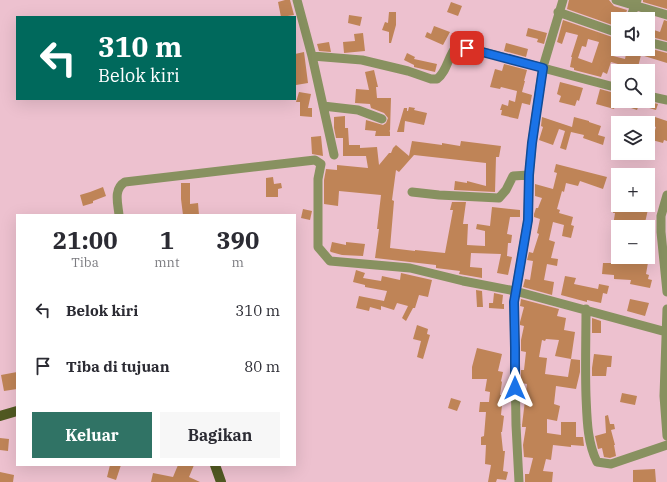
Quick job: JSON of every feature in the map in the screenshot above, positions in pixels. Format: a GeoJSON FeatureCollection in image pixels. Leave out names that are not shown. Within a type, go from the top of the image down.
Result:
{"type":"FeatureCollection","features":[{"type":"Feature","properties":{"kind":"main road"},"geometry":{"type":"LineString","coordinates":[[0,416],[16,411]]}},
{"type":"Feature","properties":{"kind":"main road"},"geometry":{"type":"LineString","coordinates":[[215,466],[220,482]]}},
{"type":"Feature","properties":{"kind":"street"},"geometry":{"type":"LineString","coordinates":[[297,0],[312,56],[334,155]]}},
{"type":"Feature","properties":{"kind":"street"},"geometry":{"type":"LineString","coordinates":[[519,482],[515,376],[515,290],[528,220],[529,175],[532,143],[543,68],[562,0]]}},
{"type":"Feature","properties":{"kind":"street"},"geometry":{"type":"LineString","coordinates":[[616,0],[636,3],[667,15]]}},
{"type":"Feature","properties":{"kind":"street"},"geometry":{"type":"LineString","coordinates":[[558,12],[611,31]]}},
{"type":"Feature","properties":{"kind":"street"},"geometry":{"type":"LineString","coordinates":[[655,44],[667,47]]}},
{"type":"Feature","properties":{"kind":"street"},"geometry":{"type":"LineString","coordinates":[[312,56],[362,60],[408,70],[431,79],[437,79],[443,74],[452,52],[456,47],[467,48],[611,86]]}},
{"type":"Feature","properties":{"kind":"street"},"geometry":{"type":"LineString","coordinates":[[655,97],[667,100]]}},
{"type":"Feature","properties":{"kind":"street"},"geometry":{"type":"LineString","coordinates":[[323,106],[358,110],[382,119]]}},
{"type":"Feature","properties":{"kind":"street"},"geometry":{"type":"LineString","coordinates":[[120,214],[117,193],[120,185],[125,182],[315,160],[321,164],[318,179],[318,247],[330,261],[410,268],[463,281],[515,290],[666,332]]}},
{"type":"Feature","properties":{"kind":"street"},"geometry":{"type":"LineString","coordinates":[[412,192],[499,198],[506,190],[513,176],[529,175]]}},
{"type":"Feature","properties":{"kind":"street"},"geometry":{"type":"LineString","coordinates":[[667,195],[661,216],[661,232],[667,292]]}},
{"type":"Feature","properties":{"kind":"street"},"geometry":{"type":"LineString","coordinates":[[586,309],[585,378],[587,426],[593,454],[597,462],[610,464],[667,445]]}},
{"type":"Feature","properties":{"kind":"street"},"geometry":{"type":"LineString","coordinates":[[667,309],[664,396],[667,436]]}},
{"type":"Feature","properties":{"kind":"building"},"geometry":{"type":"Polygon","coordinates":[[[290,0],[294,15],[281,16],[278,2],[290,0]]]}},
{"type":"Feature","properties":{"kind":"building"},"geometry":{"type":"Polygon","coordinates":[[[569,0],[609,0],[614,6],[627,10],[626,12],[611,12],[611,25],[567,9],[569,0]]]}},
{"type":"Feature","properties":{"kind":"building"},"geometry":{"type":"Polygon","coordinates":[[[643,0],[667,0],[667,9],[643,2],[643,0]]]}},
{"type":"Feature","properties":{"kind":"building"},"geometry":{"type":"Polygon","coordinates":[[[451,2],[462,6],[458,16],[447,12],[451,2]]]}},
{"type":"Feature","properties":{"kind":"building"},"geometry":{"type":"Polygon","coordinates":[[[389,12],[396,12],[396,25],[391,43],[389,43],[389,32],[382,30],[385,22],[388,23],[389,12]]]}},
{"type":"Feature","properties":{"kind":"building"},"geometry":{"type":"Polygon","coordinates":[[[349,15],[362,17],[360,26],[348,23],[349,15]]]}},
{"type":"Feature","properties":{"kind":"building"},"geometry":{"type":"Polygon","coordinates":[[[563,20],[611,37],[611,56],[625,59],[626,56],[641,56],[639,64],[618,64],[611,62],[607,74],[603,72],[601,77],[574,70],[574,68],[570,67],[571,57],[578,35],[566,32],[562,44],[557,42],[563,20]],[[588,39],[586,47],[582,46],[578,58],[592,63],[599,42],[588,39]]]}},
{"type":"Feature","properties":{"kind":"building"},"geometry":{"type":"Polygon","coordinates":[[[664,20],[667,21],[667,41],[655,38],[655,30],[660,32],[664,20]]]}},
{"type":"Feature","properties":{"kind":"building"},"geometry":{"type":"Polygon","coordinates":[[[434,26],[450,32],[443,45],[425,37],[427,32],[431,34],[434,26]]]}},
{"type":"Feature","properties":{"kind":"building"},"geometry":{"type":"Polygon","coordinates":[[[528,28],[547,33],[544,44],[537,42],[538,39],[526,36],[528,28]]]}},
{"type":"Feature","properties":{"kind":"building"},"geometry":{"type":"Polygon","coordinates":[[[363,33],[365,51],[344,53],[343,42],[355,41],[354,34],[363,33]]]}},
{"type":"Feature","properties":{"kind":"building"},"geometry":{"type":"Polygon","coordinates":[[[329,42],[331,52],[319,51],[317,44],[329,42]]]}},
{"type":"Feature","properties":{"kind":"building"},"geometry":{"type":"Polygon","coordinates":[[[506,43],[528,49],[526,57],[504,51],[506,43]]]}},
{"type":"Feature","properties":{"kind":"building"},"geometry":{"type":"Polygon","coordinates":[[[655,50],[667,53],[667,63],[644,56],[655,56],[655,50]]]}},
{"type":"Feature","properties":{"kind":"building"},"geometry":{"type":"Polygon","coordinates":[[[304,52],[308,83],[296,85],[296,54],[304,52]]]}},
{"type":"Feature","properties":{"kind":"building"},"geometry":{"type":"Polygon","coordinates":[[[407,53],[415,57],[414,59],[437,64],[435,72],[414,67],[414,65],[404,60],[407,53]]]}},
{"type":"Feature","properties":{"kind":"building"},"geometry":{"type":"Polygon","coordinates":[[[504,64],[527,70],[522,92],[532,95],[530,105],[522,103],[518,119],[501,115],[502,110],[500,110],[502,104],[508,106],[509,100],[515,102],[517,91],[501,87],[500,89],[490,87],[495,69],[502,71],[504,64]]]}},
{"type":"Feature","properties":{"kind":"building"},"geometry":{"type":"Polygon","coordinates":[[[374,70],[378,87],[376,87],[377,98],[391,98],[390,136],[375,136],[376,131],[365,130],[366,120],[383,125],[386,123],[388,118],[384,113],[371,108],[370,104],[355,103],[356,89],[369,90],[365,72],[374,70]]]}},
{"type":"Feature","properties":{"kind":"building"},"geometry":{"type":"Polygon","coordinates":[[[560,82],[583,88],[579,101],[577,100],[575,106],[559,102],[561,96],[557,94],[560,82]]]}},
{"type":"Feature","properties":{"kind":"building"},"geometry":{"type":"Polygon","coordinates":[[[600,89],[611,92],[611,108],[614,109],[596,104],[600,89]]]}},
{"type":"Feature","properties":{"kind":"building"},"geometry":{"type":"Polygon","coordinates":[[[299,92],[311,94],[308,108],[312,108],[312,117],[300,116],[300,102],[296,102],[299,92]]]}},
{"type":"Feature","properties":{"kind":"building"},"geometry":{"type":"Polygon","coordinates":[[[655,103],[658,104],[656,110],[649,108],[655,108],[655,103]]]}},
{"type":"Feature","properties":{"kind":"building"},"geometry":{"type":"Polygon","coordinates":[[[409,107],[415,108],[414,110],[427,113],[424,125],[405,121],[404,132],[397,132],[404,108],[407,108],[408,111],[409,107]]]}},
{"type":"Feature","properties":{"kind":"building"},"geometry":{"type":"Polygon","coordinates":[[[345,116],[345,128],[348,128],[349,145],[360,145],[360,148],[377,147],[379,165],[389,153],[391,153],[396,145],[409,156],[412,141],[460,146],[461,141],[501,146],[499,157],[496,157],[495,192],[454,190],[455,181],[467,183],[467,181],[486,186],[486,163],[414,155],[399,172],[396,170],[392,200],[394,201],[390,248],[445,253],[453,210],[450,210],[452,202],[466,202],[463,224],[468,224],[467,245],[485,246],[485,231],[476,229],[477,224],[490,226],[492,207],[520,210],[520,217],[510,217],[507,234],[512,235],[511,243],[508,243],[507,256],[512,257],[508,275],[497,273],[501,254],[471,253],[470,267],[482,268],[482,278],[459,274],[460,271],[436,268],[436,265],[375,258],[379,229],[377,229],[381,195],[339,191],[338,206],[324,204],[324,180],[326,169],[337,170],[337,165],[368,168],[366,156],[343,156],[343,138],[336,138],[334,117],[345,116]]]}},
{"type":"Feature","properties":{"kind":"building"},"geometry":{"type":"Polygon","coordinates":[[[542,117],[572,127],[574,117],[601,126],[598,135],[605,137],[603,145],[583,138],[584,135],[571,132],[566,150],[560,148],[565,131],[559,129],[553,145],[539,140],[543,127],[541,126],[542,117]]]}},
{"type":"Feature","properties":{"kind":"building"},"geometry":{"type":"Polygon","coordinates":[[[655,117],[667,121],[667,141],[664,140],[663,143],[655,141],[655,117]]]}},
{"type":"Feature","properties":{"kind":"building"},"geometry":{"type":"Polygon","coordinates":[[[321,136],[323,156],[312,154],[311,137],[321,136]]]}},
{"type":"Feature","properties":{"kind":"building"},"geometry":{"type":"Polygon","coordinates":[[[556,164],[607,177],[603,189],[580,181],[578,186],[566,183],[564,192],[562,191],[557,209],[560,210],[559,213],[573,217],[571,225],[574,226],[571,238],[562,236],[564,225],[553,222],[549,240],[555,242],[551,258],[558,259],[557,266],[547,264],[544,280],[554,282],[552,295],[523,287],[525,279],[530,280],[533,261],[527,260],[529,252],[533,253],[539,234],[537,233],[540,219],[534,217],[534,214],[542,198],[535,196],[535,184],[553,189],[557,173],[554,172],[556,164]]]}},
{"type":"Feature","properties":{"kind":"building"},"geometry":{"type":"Polygon","coordinates":[[[273,177],[274,184],[281,183],[282,188],[278,189],[278,197],[266,197],[266,178],[273,177]]]}},
{"type":"Feature","properties":{"kind":"building"},"geometry":{"type":"Polygon","coordinates":[[[181,183],[190,183],[190,204],[198,203],[199,214],[183,214],[181,183]]]}},
{"type":"Feature","properties":{"kind":"building"},"geometry":{"type":"Polygon","coordinates":[[[103,187],[106,196],[93,201],[93,203],[83,206],[80,195],[103,187]]]}},
{"type":"Feature","properties":{"kind":"building"},"geometry":{"type":"Polygon","coordinates":[[[303,209],[312,211],[310,220],[301,218],[303,209]]]}},
{"type":"Feature","properties":{"kind":"building"},"geometry":{"type":"Polygon","coordinates":[[[647,212],[646,220],[614,220],[615,213],[613,213],[647,212]]]}},
{"type":"Feature","properties":{"kind":"building"},"geometry":{"type":"Polygon","coordinates":[[[332,242],[346,245],[346,242],[365,244],[363,256],[342,255],[331,252],[332,242]]]}},
{"type":"Feature","properties":{"kind":"building"},"geometry":{"type":"Polygon","coordinates":[[[603,263],[648,264],[646,274],[649,275],[648,279],[652,280],[650,288],[630,284],[631,280],[614,279],[614,275],[602,274],[603,263]]]}},
{"type":"Feature","properties":{"kind":"building"},"geometry":{"type":"Polygon","coordinates":[[[356,270],[365,273],[363,278],[381,281],[382,276],[400,280],[401,273],[432,280],[428,297],[419,295],[415,308],[413,308],[406,321],[402,318],[408,306],[397,303],[394,310],[381,306],[381,310],[370,307],[369,311],[356,308],[359,296],[384,301],[387,291],[365,287],[365,285],[353,282],[356,270]]]}},
{"type":"Feature","properties":{"kind":"building"},"geometry":{"type":"Polygon","coordinates":[[[565,276],[576,278],[574,284],[598,289],[599,284],[609,286],[607,294],[603,293],[601,303],[587,300],[587,302],[561,295],[565,276]]]}},
{"type":"Feature","properties":{"kind":"building"},"geometry":{"type":"Polygon","coordinates":[[[476,290],[482,291],[483,307],[477,307],[476,290]]]}},
{"type":"Feature","properties":{"kind":"building"},"geometry":{"type":"Polygon","coordinates":[[[494,293],[503,295],[502,304],[504,304],[504,309],[489,308],[489,303],[493,303],[494,293]]]}},
{"type":"Feature","properties":{"kind":"building"},"geometry":{"type":"Polygon","coordinates":[[[521,299],[559,309],[557,316],[566,318],[564,330],[575,332],[571,359],[580,360],[580,372],[576,389],[556,386],[554,404],[560,406],[557,421],[547,419],[547,433],[561,435],[561,422],[576,422],[576,437],[583,437],[584,446],[571,445],[571,447],[553,445],[551,460],[546,459],[543,471],[553,472],[552,482],[525,482],[525,474],[529,474],[533,458],[524,457],[523,445],[526,427],[522,427],[522,425],[527,384],[521,383],[521,370],[524,370],[526,352],[521,351],[521,340],[524,326],[520,325],[520,322],[524,307],[520,306],[521,299]],[[542,340],[539,357],[547,358],[545,374],[568,377],[571,359],[555,356],[559,340],[542,340]]]}},
{"type":"Feature","properties":{"kind":"building"},"geometry":{"type":"Polygon","coordinates":[[[630,299],[649,303],[645,316],[627,311],[630,299]]]}},
{"type":"Feature","properties":{"kind":"building"},"geometry":{"type":"Polygon","coordinates":[[[592,318],[601,321],[601,333],[592,333],[592,318]]]}},
{"type":"Feature","properties":{"kind":"building"},"geometry":{"type":"Polygon","coordinates":[[[417,325],[428,329],[427,334],[430,335],[423,359],[417,357],[421,341],[413,339],[417,325]]]}},
{"type":"Feature","properties":{"kind":"building"},"geometry":{"type":"Polygon","coordinates":[[[477,348],[502,354],[498,371],[503,372],[500,395],[503,395],[501,415],[504,416],[501,432],[503,451],[505,451],[503,471],[508,472],[506,480],[497,479],[496,482],[488,482],[491,465],[485,464],[486,445],[481,445],[481,437],[484,436],[486,412],[479,412],[480,402],[489,402],[490,392],[485,391],[487,379],[472,379],[472,367],[477,348]]]}},
{"type":"Feature","properties":{"kind":"building"},"geometry":{"type":"Polygon","coordinates":[[[594,354],[612,356],[611,367],[607,367],[606,376],[592,376],[594,354]]]}},
{"type":"Feature","properties":{"kind":"building"},"geometry":{"type":"Polygon","coordinates":[[[16,372],[16,389],[4,391],[1,375],[16,372]]]}},
{"type":"Feature","properties":{"kind":"building"},"geometry":{"type":"Polygon","coordinates":[[[622,393],[637,396],[635,405],[620,402],[622,393]]]}},
{"type":"Feature","properties":{"kind":"building"},"geometry":{"type":"Polygon","coordinates":[[[451,398],[461,401],[457,411],[448,408],[451,398]]]}},
{"type":"Feature","properties":{"kind":"building"},"geometry":{"type":"Polygon","coordinates":[[[608,415],[610,424],[614,424],[615,429],[611,430],[616,456],[610,458],[604,457],[602,448],[598,449],[595,436],[606,433],[605,416],[608,415]]]}},
{"type":"Feature","properties":{"kind":"building"},"geometry":{"type":"Polygon","coordinates":[[[0,438],[9,439],[8,451],[0,450],[0,438]]]}},
{"type":"Feature","properties":{"kind":"building"},"geometry":{"type":"Polygon","coordinates":[[[110,466],[121,466],[116,480],[107,477],[110,466]]]}},
{"type":"Feature","properties":{"kind":"building"},"geometry":{"type":"Polygon","coordinates":[[[178,466],[194,466],[189,477],[200,482],[151,482],[153,473],[173,477],[178,466]]]}},
{"type":"Feature","properties":{"kind":"building"},"geometry":{"type":"Polygon","coordinates":[[[655,469],[656,482],[633,482],[633,470],[655,469]]]}},
{"type":"Feature","properties":{"kind":"building"},"geometry":{"type":"Polygon","coordinates":[[[0,472],[14,475],[13,482],[0,482],[0,472]]]}},
{"type":"Feature","properties":{"kind":"route"},"geometry":{"type":"LineString","coordinates":[[467,48],[543,68],[532,143],[529,175],[528,220],[524,250],[515,290],[515,388]]}}]}
